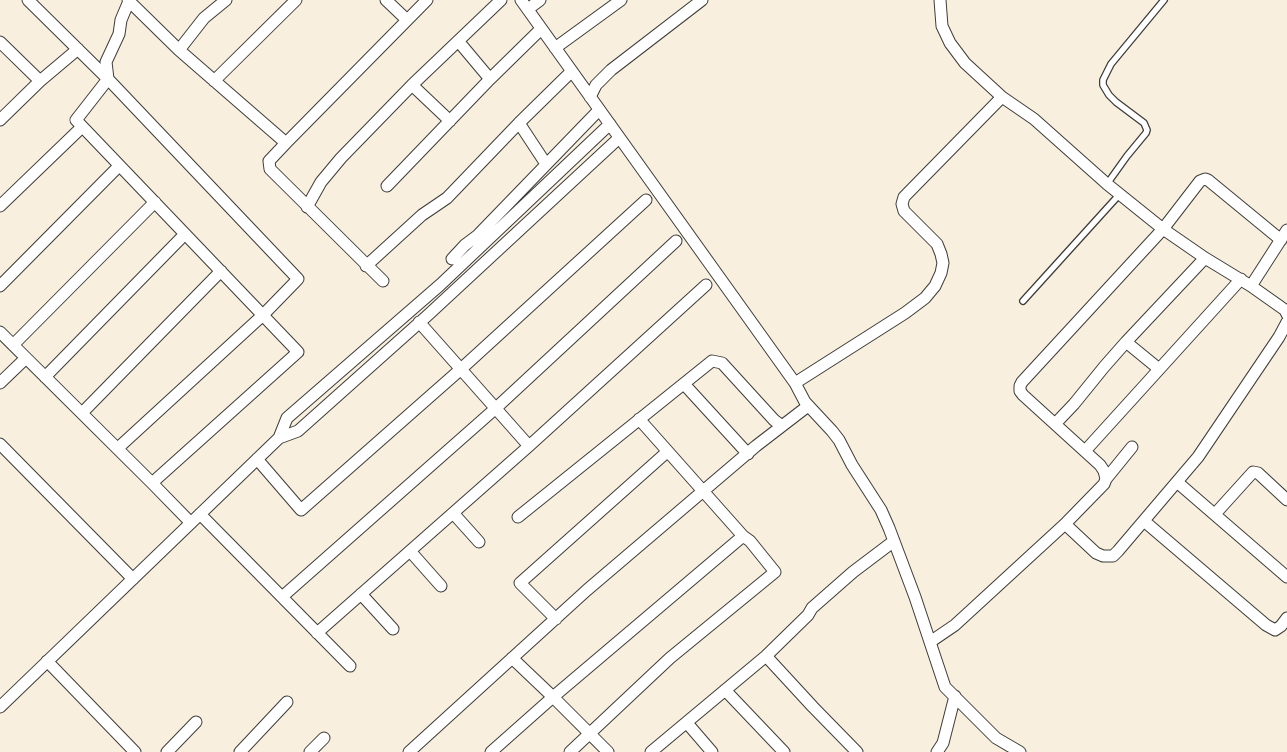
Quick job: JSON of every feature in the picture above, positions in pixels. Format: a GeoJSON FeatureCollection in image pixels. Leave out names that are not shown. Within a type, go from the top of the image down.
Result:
{"type":"FeatureCollection","features":[{"type":"Feature","properties":{"kind":"street"},"geometry":{"type":"LineString","coordinates":[[28,0],[108,78],[298,279],[263,315],[118,448]]}},
{"type":"Feature","properties":{"kind":"street"},"geometry":{"type":"LineString","coordinates":[[152,483],[298,352],[76,120],[108,78],[106,62],[120,34],[120,20],[128,0],[179,50],[286,143]]}},
{"type":"Feature","properties":{"kind":"street"},"geometry":{"type":"LineString","coordinates":[[179,50],[204,18],[226,0]]}},
{"type":"Feature","properties":{"kind":"street"},"geometry":{"type":"LineString","coordinates":[[214,81],[296,0]]}},
{"type":"Feature","properties":{"kind":"street"},"geometry":{"type":"LineString","coordinates":[[386,0],[407,20]]}},
{"type":"Feature","properties":{"kind":"street"},"geometry":{"type":"LineString","coordinates":[[383,281],[366,266],[270,169],[269,161],[427,0]]}},
{"type":"Feature","properties":{"kind":"street"},"geometry":{"type":"LineString","coordinates":[[307,207],[321,182],[330,170],[412,85],[459,42],[501,0]]}},
{"type":"Feature","properties":{"kind":"street"},"geometry":{"type":"LineString","coordinates":[[521,0],[794,383],[808,406],[839,440],[852,465],[881,510],[894,541],[945,687],[996,738],[1020,752]]}},
{"type":"Feature","properties":{"kind":"street"},"geometry":{"type":"LineString","coordinates":[[528,9],[540,0]]}},
{"type":"Feature","properties":{"kind":"street"},"geometry":{"type":"LineString","coordinates":[[555,48],[621,0]]}},
{"type":"Feature","properties":{"kind":"street"},"geometry":{"type":"LineString","coordinates":[[590,97],[596,85],[610,70],[702,0]]}},
{"type":"Feature","properties":{"kind":"street"},"geometry":{"type":"LineString","coordinates":[[940,0],[942,26],[950,43],[965,63],[1002,97],[1034,119],[1119,195],[1163,229],[1205,258],[1241,279],[1285,310],[1287,314]]}},
{"type":"Feature","properties":{"kind":"street"},"geometry":{"type":"LineString","coordinates":[[387,186],[490,79],[541,29]]}},
{"type":"Feature","properties":{"kind":"street"},"geometry":{"type":"LineString","coordinates":[[459,42],[490,79]]}},
{"type":"Feature","properties":{"kind":"street"},"geometry":{"type":"LineString","coordinates":[[1,45],[40,81]]}},
{"type":"Feature","properties":{"kind":"street"},"geometry":{"type":"LineString","coordinates":[[0,120],[40,81],[78,49]]}},
{"type":"Feature","properties":{"kind":"street"},"geometry":{"type":"LineString","coordinates":[[366,266],[422,215],[447,198],[519,123],[572,71]]}},
{"type":"Feature","properties":{"kind":"street"},"geometry":{"type":"LineString","coordinates":[[412,85],[450,121]]}},
{"type":"Feature","properties":{"kind":"street"},"geometry":{"type":"LineString","coordinates":[[794,383],[905,313],[925,298],[935,286],[941,273],[943,263],[941,254],[937,244],[904,211],[902,204],[904,197],[1002,97]]}},
{"type":"Feature","properties":{"kind":"street"},"geometry":{"type":"LineString","coordinates":[[452,259],[469,241],[477,236],[599,110]]}},
{"type":"Feature","properties":{"kind":"street"},"geometry":{"type":"LineString","coordinates":[[519,123],[546,164]]}},
{"type":"Feature","properties":{"kind":"street"},"geometry":{"type":"LineString","coordinates":[[0,707],[279,438],[287,418],[440,285],[610,124]]}},
{"type":"Feature","properties":{"kind":"street"},"geometry":{"type":"LineString","coordinates":[[0,206],[82,127]]}},
{"type":"Feature","properties":{"kind":"street"},"geometry":{"type":"LineString","coordinates":[[279,438],[298,431],[420,322],[619,138]]}},
{"type":"Feature","properties":{"kind":"street"},"geometry":{"type":"LineString","coordinates":[[0,286],[119,166]]}},
{"type":"Feature","properties":{"kind":"street"},"geometry":{"type":"LineString","coordinates":[[1106,479],[1104,471],[1100,465],[1023,395],[1020,391],[1022,382],[1163,229],[1200,181],[1205,179],[1208,180],[1281,240]]}},
{"type":"Feature","properties":{"kind":"street"},"geometry":{"type":"LineString","coordinates":[[257,460],[301,510],[461,369],[646,200]]}},
{"type":"Feature","properties":{"kind":"street"},"geometry":{"type":"LineString","coordinates":[[13,345],[154,202]]}},
{"type":"Feature","properties":{"kind":"street"},"geometry":{"type":"LineString","coordinates":[[1251,286],[1287,230]]}},
{"type":"Feature","properties":{"kind":"street"},"geometry":{"type":"LineString","coordinates":[[45,377],[185,234]]}},
{"type":"Feature","properties":{"kind":"street"},"geometry":{"type":"LineString","coordinates":[[282,597],[496,408],[676,241]]}},
{"type":"Feature","properties":{"kind":"street"},"geometry":{"type":"LineString","coordinates":[[1055,424],[1071,408],[1126,342],[1205,258]]}},
{"type":"Feature","properties":{"kind":"street"},"geometry":{"type":"LineString","coordinates":[[82,413],[221,271]]}},
{"type":"Feature","properties":{"kind":"street"},"geometry":{"type":"LineString","coordinates":[[1085,451],[1241,279]]}},
{"type":"Feature","properties":{"kind":"street"},"geometry":{"type":"LineString","coordinates":[[317,633],[529,446],[706,285]]}},
{"type":"Feature","properties":{"kind":"street"},"geometry":{"type":"LineString","coordinates":[[420,322],[529,446]]}},
{"type":"Feature","properties":{"kind":"street"},"geometry":{"type":"LineString","coordinates":[[1065,524],[1096,552],[1103,556],[1113,556],[1118,552],[1198,457],[1275,343],[1287,322]]}},
{"type":"Feature","properties":{"kind":"street"},"geometry":{"type":"LineString","coordinates":[[0,332],[118,448],[191,523]]}},
{"type":"Feature","properties":{"kind":"street"},"geometry":{"type":"LineString","coordinates":[[1126,342],[1159,369]]}},
{"type":"Feature","properties":{"kind":"street"},"geometry":{"type":"LineString","coordinates":[[0,383],[26,358]]}},
{"type":"Feature","properties":{"kind":"street"},"geometry":{"type":"LineString","coordinates":[[518,516],[712,361],[722,363],[774,420],[782,426]]}},
{"type":"Feature","properties":{"kind":"street"},"geometry":{"type":"LineString","coordinates":[[684,384],[748,454]]}},
{"type":"Feature","properties":{"kind":"street"},"geometry":{"type":"LineString","coordinates":[[409,752],[587,590],[703,491],[808,406]]}},
{"type":"Feature","properties":{"kind":"street"},"geometry":{"type":"LineString","coordinates":[[570,752],[670,658],[775,572],[750,541],[743,536],[639,419]]}},
{"type":"Feature","properties":{"kind":"street"},"geometry":{"type":"LineString","coordinates":[[0,444],[133,579]]}},
{"type":"Feature","properties":{"kind":"street"},"geometry":{"type":"LineString","coordinates":[[930,642],[955,625],[1065,524],[1104,484],[1106,479],[1132,447]]}},
{"type":"Feature","properties":{"kind":"street"},"geometry":{"type":"LineString","coordinates":[[556,619],[520,583],[667,452]]}},
{"type":"Feature","properties":{"kind":"street"},"geometry":{"type":"LineString","coordinates":[[1215,514],[1253,472],[1258,473],[1287,500]]}},
{"type":"Feature","properties":{"kind":"street"},"geometry":{"type":"LineString","coordinates":[[1177,482],[1287,577]]}},
{"type":"Feature","properties":{"kind":"street"},"geometry":{"type":"LineString","coordinates":[[453,513],[479,542]]}},
{"type":"Feature","properties":{"kind":"street"},"geometry":{"type":"LineString","coordinates":[[200,514],[350,666]]}},
{"type":"Feature","properties":{"kind":"street"},"geometry":{"type":"LineString","coordinates":[[1144,521],[1266,625],[1274,630],[1281,626],[1287,618]]}},
{"type":"Feature","properties":{"kind":"street"},"geometry":{"type":"LineString","coordinates":[[491,752],[553,697],[743,536]]}},
{"type":"Feature","properties":{"kind":"street"},"geometry":{"type":"LineString","coordinates":[[652,752],[766,656],[808,615],[812,608],[853,572],[894,541]]}},
{"type":"Feature","properties":{"kind":"street"},"geometry":{"type":"LineString","coordinates":[[410,551],[440,586]]}},
{"type":"Feature","properties":{"kind":"street"},"geometry":{"type":"LineString","coordinates":[[361,594],[393,629]]}},
{"type":"Feature","properties":{"kind":"street"},"geometry":{"type":"LineString","coordinates":[[766,656],[812,707],[857,752]]}},
{"type":"Feature","properties":{"kind":"street"},"geometry":{"type":"LineString","coordinates":[[512,658],[608,752]]}},
{"type":"Feature","properties":{"kind":"street"},"geometry":{"type":"LineString","coordinates":[[47,661],[134,752]]}},
{"type":"Feature","properties":{"kind":"street"},"geometry":{"type":"LineString","coordinates":[[725,690],[784,752]]}},
{"type":"Feature","properties":{"kind":"street"},"geometry":{"type":"LineString","coordinates":[[943,749],[955,696]]}},
{"type":"Feature","properties":{"kind":"street"},"geometry":{"type":"LineString","coordinates":[[240,752],[287,702]]}},
{"type":"Feature","properties":{"kind":"street"},"geometry":{"type":"LineString","coordinates":[[167,752],[196,722]]}},
{"type":"Feature","properties":{"kind":"street"},"geometry":{"type":"LineString","coordinates":[[687,723],[712,752]]}},
{"type":"Feature","properties":{"kind":"street"},"geometry":{"type":"LineString","coordinates":[[310,752],[324,738]]}},
{"type":"Feature","properties":{"kind":"lane"},"geometry":{"type":"LineString","coordinates":[[1107,184],[1147,130],[1144,122],[1116,102],[1109,95],[1103,85],[1103,80],[1111,64],[1164,0]]}},
{"type":"Feature","properties":{"kind":"lane"},"geometry":{"type":"LineString","coordinates":[[1022,301],[1119,195]]}}]}
